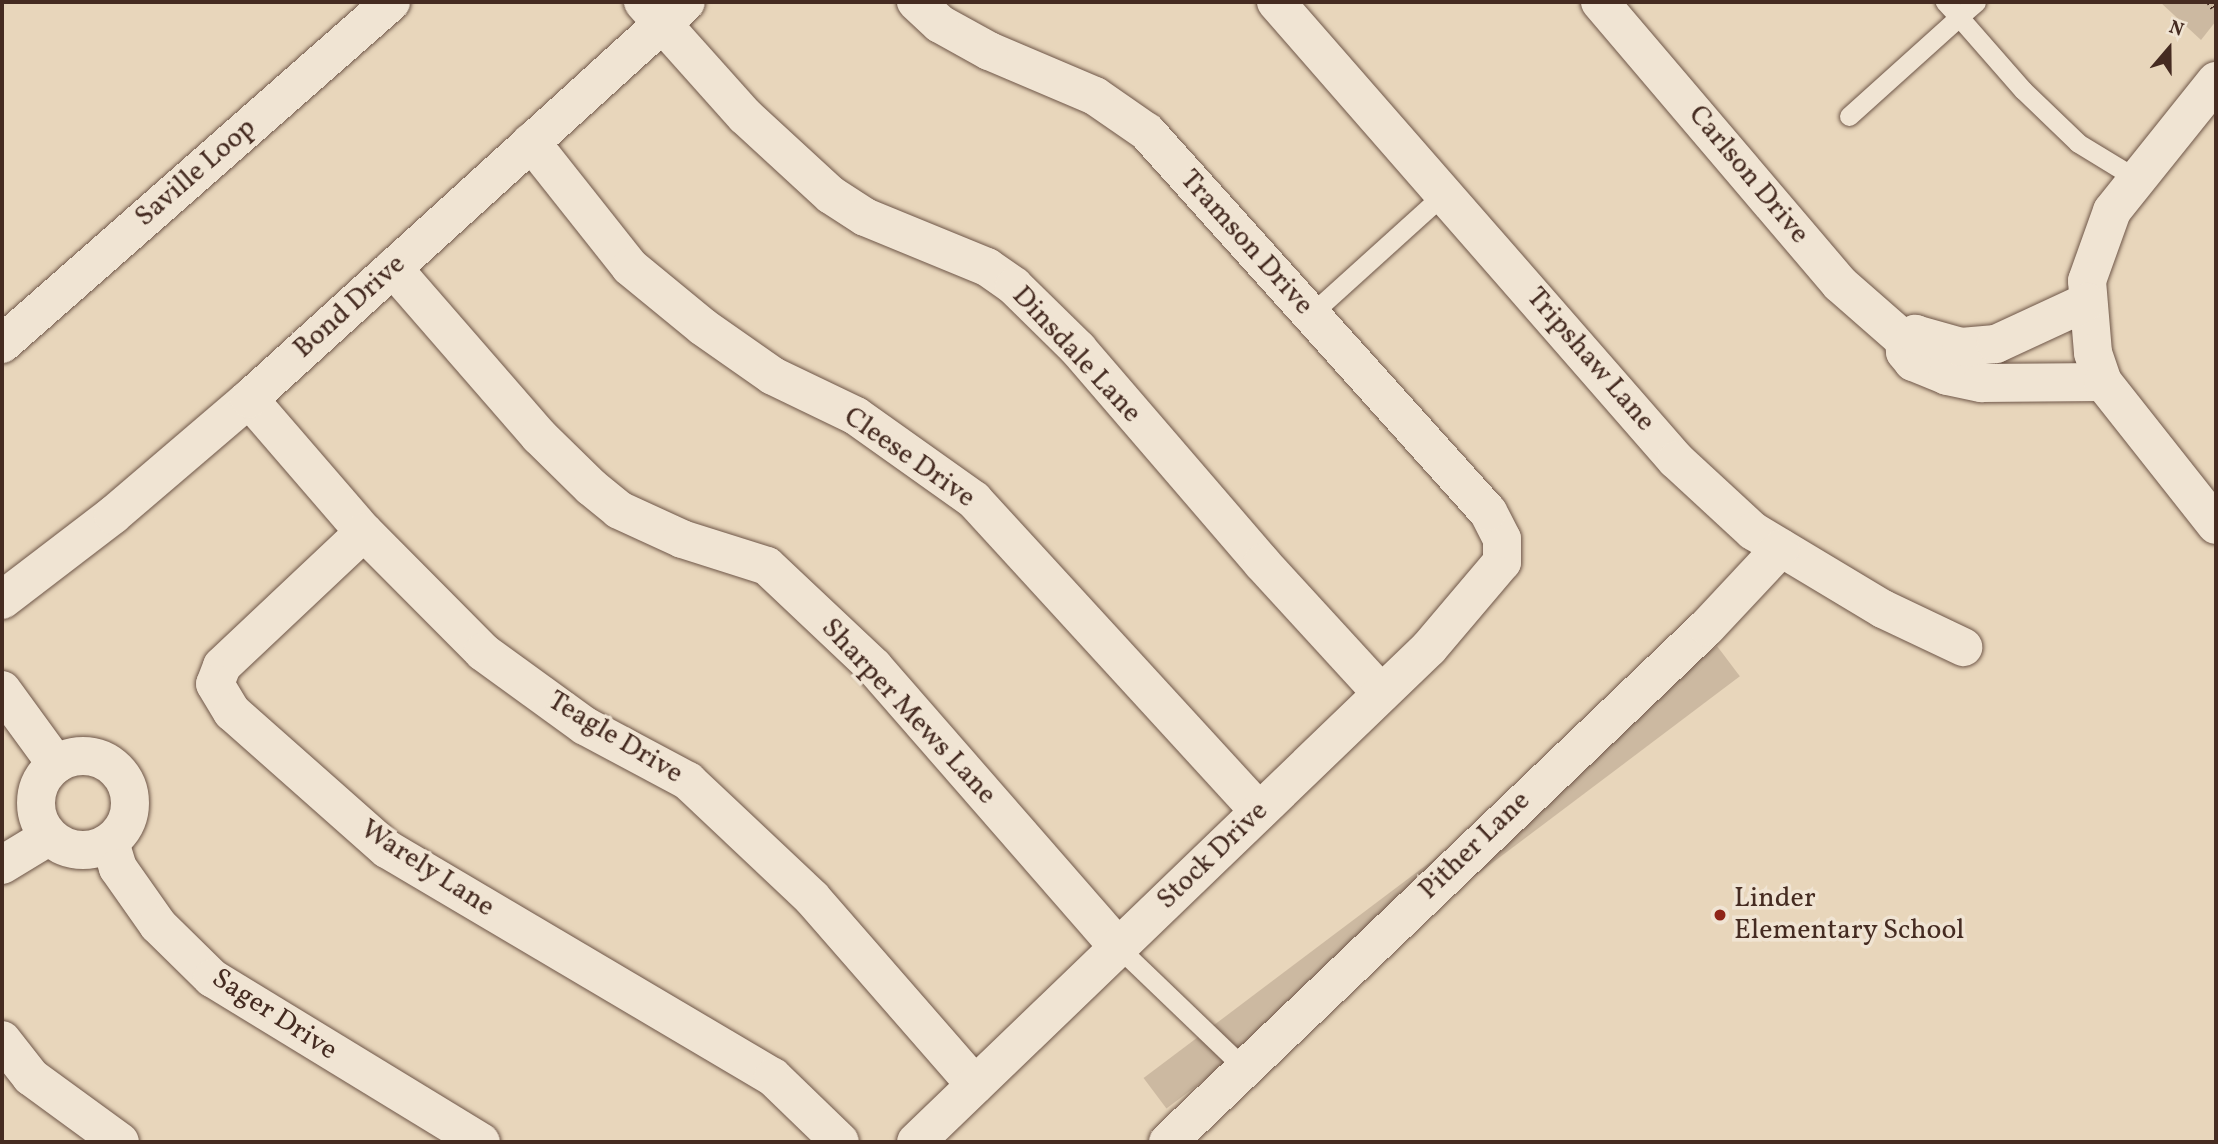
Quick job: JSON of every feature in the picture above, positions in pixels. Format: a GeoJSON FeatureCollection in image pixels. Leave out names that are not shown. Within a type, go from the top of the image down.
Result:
{"type":"FeatureCollection","features":[{"type":"Feature","properties":{"kind":"street","name":"Saville Loop"},"geometry":{"type":"LineString","coordinates":[[2,344],[391,2]]}},
{"type":"Feature","properties":{"kind":"street","name":"Tramson Drive"},"geometry":{"type":"LineString","coordinates":[[916,2],[940,24],[989,51],[1095,96],[1147,132],[1488,512],[1502,539],[1502,562]]}},
{"type":"Feature","properties":{"kind":"street","name":"Tripshaw Lane"},"geometry":{"type":"LineString","coordinates":[[1276,2],[1676,460],[1753,531],[1883,609],[1963,647]]}},
{"type":"Feature","properties":{"kind":"street","name":"Carlson Drive"},"geometry":{"type":"LineString","coordinates":[[1600,2],[1840,284],[1904,340],[1915,334],[1944,344],[1969,364],[2015,386],[2103,382]]}},
{"type":"Feature","properties":{"kind":"street","name":"Bond Drive"},"geometry":{"type":"LineString","coordinates":[[2,600],[113,515],[249,399],[531,142],[663,9]]}},
{"type":"Feature","properties":{"kind":"street","name":"Dinsdale Lane"},"geometry":{"type":"LineString","coordinates":[[663,9],[745,116],[831,195],[865,217],[988,267],[1014,286],[1078,349],[1253,554],[1381,693]]}},
{"type":"Feature","properties":{"kind":"street"},"geometry":{"type":"LineString","coordinates":[[2216,81],[2112,211],[2090,261],[2087,302],[2093,353],[2103,382],[2216,525]]}},
{"type":"Feature","properties":{"kind":"street","name":"Cleese Drive"},"geometry":{"type":"LineString","coordinates":[[531,142],[630,267],[703,327],[773,376],[856,416],[974,499],[1259,811]]}},
{"type":"Feature","properties":{"kind":"street","name":"Sharper Mews Lane"},"geometry":{"type":"LineString","coordinates":[[393,268],[539,436],[591,487],[619,510],[682,539],[766,566],[855,649],[1118,947]]}},
{"type":"Feature","properties":{"kind":"street","name":"Carlson Drive"},"geometry":{"type":"LineString","coordinates":[[1969,364],[2087,302]]}},
{"type":"Feature","properties":{"kind":"street","name":"Teagle Drive"},"geometry":{"type":"LineString","coordinates":[[249,399],[364,532],[483,652],[585,726],[688,781],[811,898],[975,1085]]}},
{"type":"Feature","properties":{"kind":"street","name":"Warely Lane"},"geometry":{"type":"LineString","coordinates":[[364,532],[222,666],[215,684],[232,712],[387,849],[773,1077],[840,1142]]}},
{"type":"Feature","properties":{"kind":"street","name":"Pither Lane"},"geometry":{"type":"LineString","coordinates":[[1168,1142],[1707,627],[1782,548]]}},
{"type":"Feature","properties":{"kind":"street","name":"Stock Drive"},"geometry":{"type":"LineString","coordinates":[[916,1142],[1429,648],[1502,562]]}},
{"type":"Feature","properties":{"kind":"street"},"geometry":{"type":"LineString","coordinates":[[2,690],[56,764]]}},
{"type":"Feature","properties":{"kind":"street"},"geometry":{"type":"LineString","coordinates":[[71,757],[103,761],[127,784],[129,816],[110,842],[78,851],[48,837],[39,823],[37,790],[56,764],[71,757]]}},
{"type":"Feature","properties":{"kind":"street"},"geometry":{"type":"LineString","coordinates":[[2,865],[48,837]]}},
{"type":"Feature","properties":{"kind":"street","name":"Sager Drive"},"geometry":{"type":"LineString","coordinates":[[110,842],[118,868],[159,925],[212,978],[481,1142]]}},
{"type":"Feature","properties":{"kind":"street"},"geometry":{"type":"LineString","coordinates":[[2,1040],[31,1077],[120,1142]]}},
{"type":"Feature","properties":{"kind":"lane"},"geometry":{"type":"LineString","coordinates":[[1945,2],[2058,127],[2137,179]]}},
{"type":"Feature","properties":{"kind":"lane"},"geometry":{"type":"LineString","coordinates":[[1849,116],[1976,2]]}},
{"type":"Feature","properties":{"kind":"lane"},"geometry":{"type":"LineString","coordinates":[[1311,314],[1445,193]]}},
{"type":"Feature","properties":{"kind":"lane"},"geometry":{"type":"LineString","coordinates":[[1118,947],[1245,1069]]}},
{"type":"Feature","properties":{"kind":"path"},"geometry":{"type":"LineString","coordinates":[[2209,2],[2213,8]]}},
{"type":"Feature","properties":{"kind":"shaded area"},"geometry":{"type":"Polygon","coordinates":[[[2160,2],[2216,2],[2216,21],[2201,40],[2160,2]]]}},
{"type":"Feature","properties":{"kind":"shaded area"},"geometry":{"type":"Polygon","coordinates":[[[1717,646],[1740,676],[1166,1108],[1144,1078],[1717,646]]]}},
{"type":"Feature","properties":{"kind":"place","name":"Linder Elementary School"},"geometry":{"type":"Point","coordinates":[1720,915]}}]}
